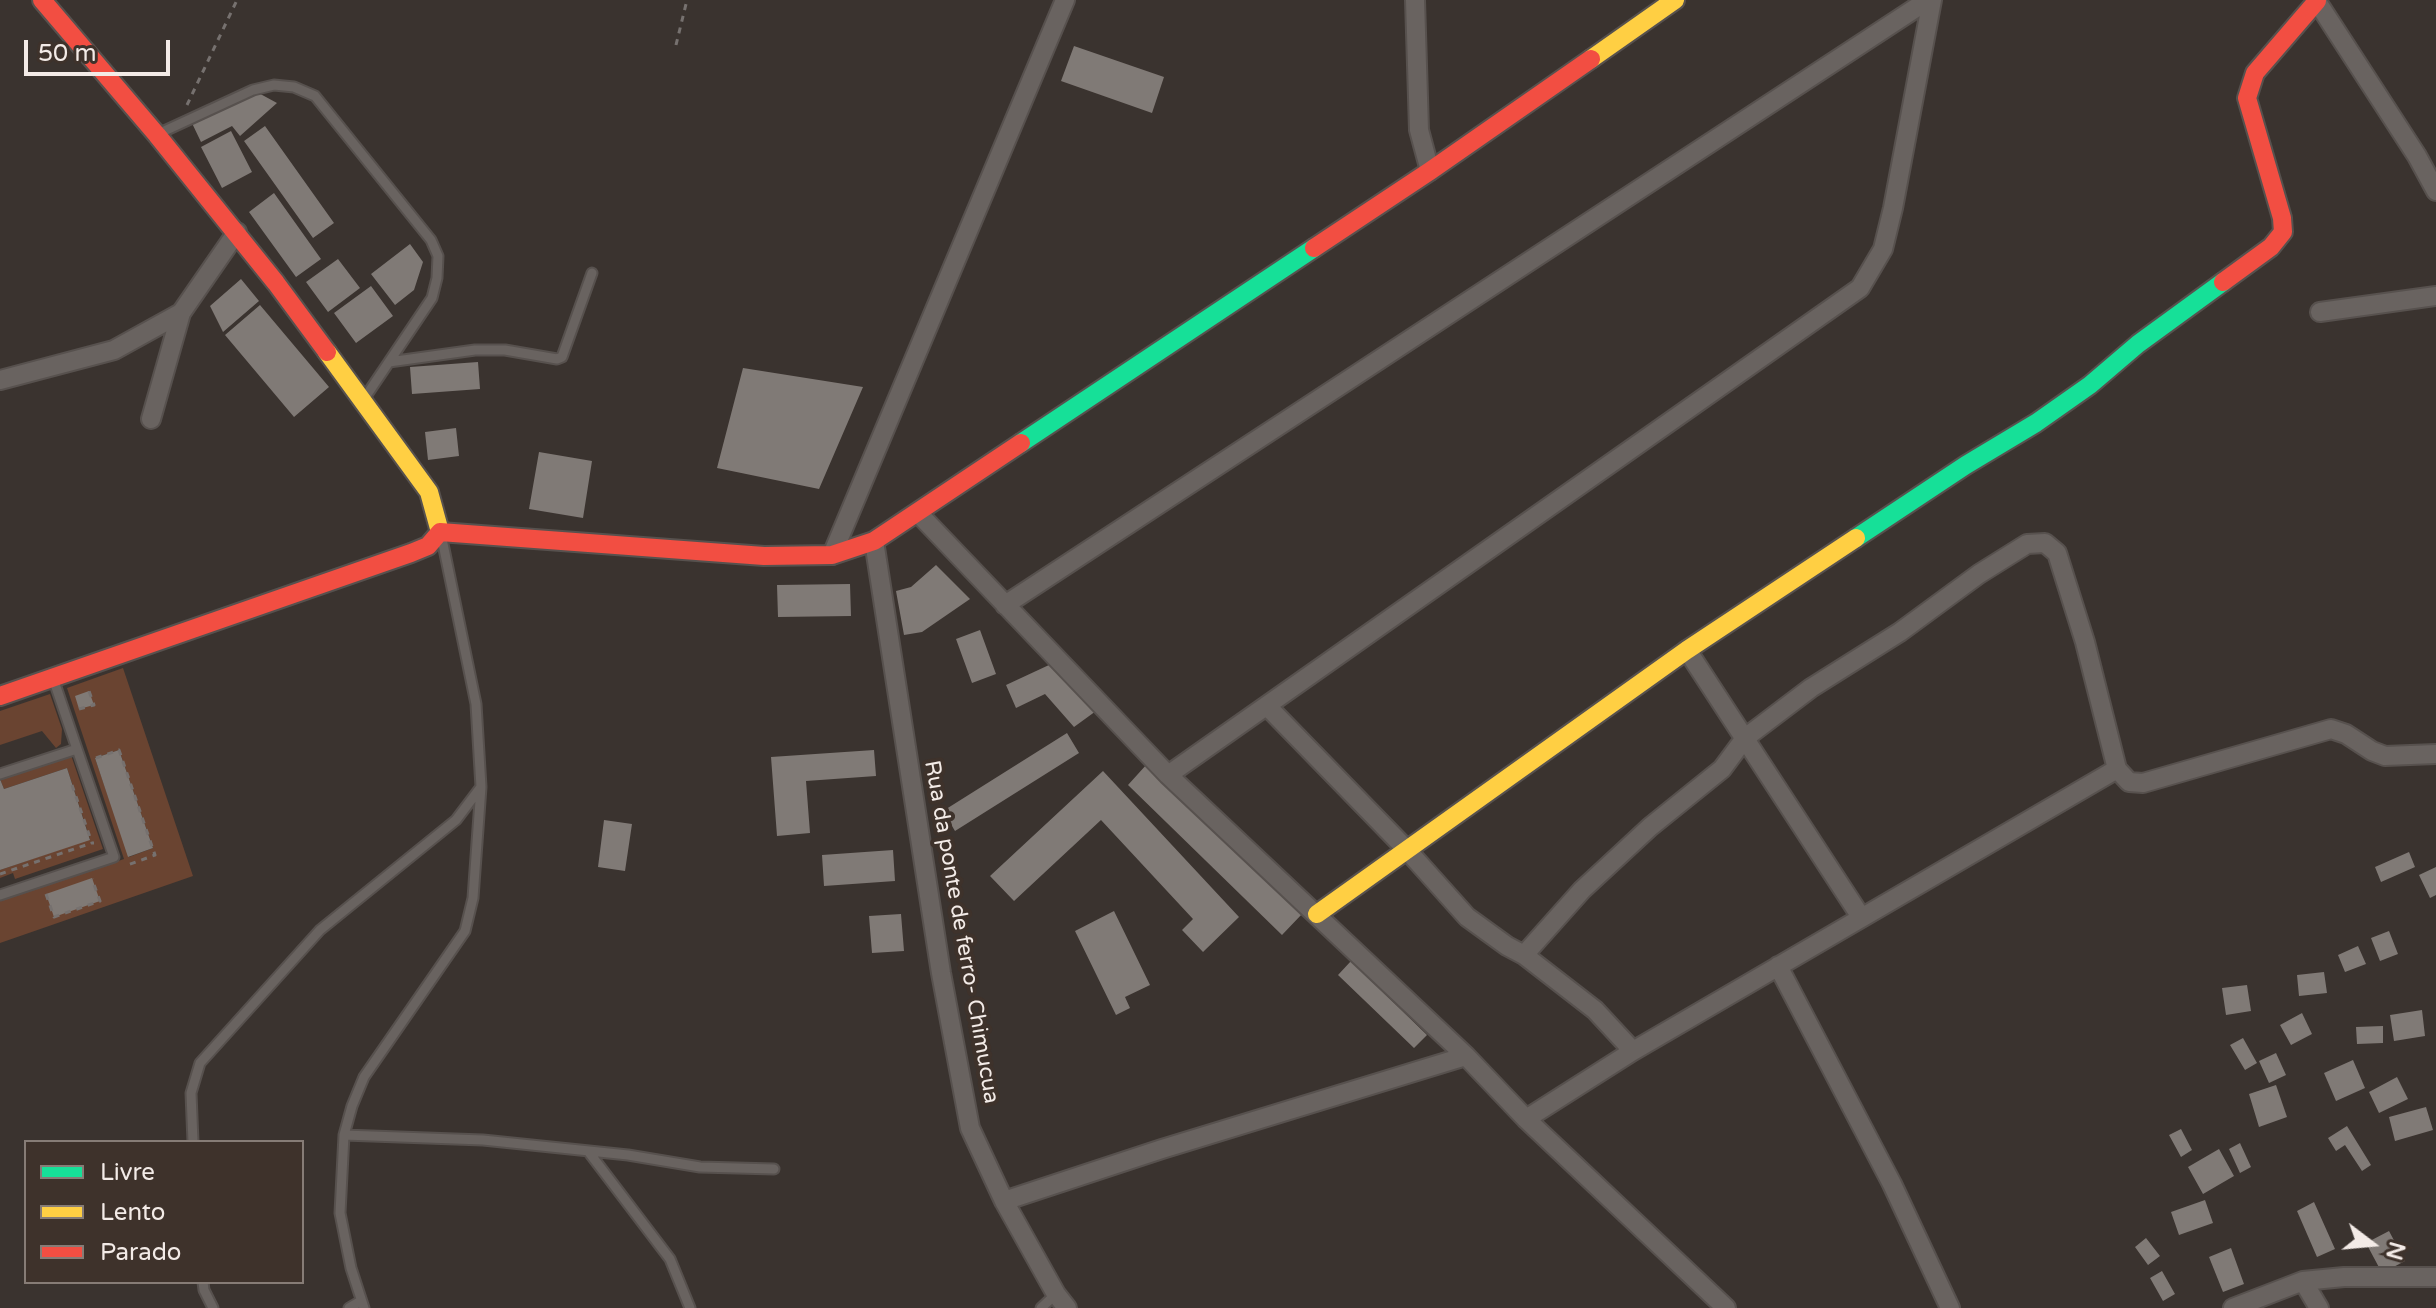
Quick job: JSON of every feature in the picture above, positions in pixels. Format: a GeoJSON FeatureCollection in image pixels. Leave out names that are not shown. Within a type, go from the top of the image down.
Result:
{"type":"FeatureCollection","features":[{"type":"Feature","properties":{"kind":"street"},"geometry":{"type":"LineString","coordinates":[[42,0],[237,232],[363,400],[429,492],[440,532]]}},
{"type":"Feature","properties":{"kind":"street"},"geometry":{"type":"LineString","coordinates":[[832,555],[1065,0]]}},
{"type":"Feature","properties":{"kind":"street"},"geometry":{"type":"LineString","coordinates":[[1415,0],[1419,130],[1430,171]]}},
{"type":"Feature","properties":{"kind":"street"},"geometry":{"type":"LineString","coordinates":[[440,532],[764,556],[832,555],[874,541],[1430,171],[1675,0]]}},
{"type":"Feature","properties":{"kind":"street"},"geometry":{"type":"LineString","coordinates":[[1005,605],[1930,0]]}},
{"type":"Feature","properties":{"kind":"street"},"geometry":{"type":"LineString","coordinates":[[1168,775],[1860,288],[1883,249],[1930,0]]}},
{"type":"Feature","properties":{"kind":"street"},"geometry":{"type":"LineString","coordinates":[[1317,914],[1687,650],[1966,465],[2036,423],[2271,247],[2283,232],[2282,218],[2247,98],[2255,73],[2317,0],[2436,191]]}},
{"type":"Feature","properties":{"kind":"street"},"geometry":{"type":"LineString","coordinates":[[151,419],[181,313],[237,232]]}},
{"type":"Feature","properties":{"kind":"street"},"geometry":{"type":"LineString","coordinates":[[2320,312],[2436,296]]}},
{"type":"Feature","properties":{"kind":"street"},"geometry":{"type":"LineString","coordinates":[[0,380],[114,350],[181,313]]}},
{"type":"Feature","properties":{"kind":"street"},"geometry":{"type":"LineString","coordinates":[[918,513],[1168,775],[1466,1056],[1526,1119],[1726,1308]]}},
{"type":"Feature","properties":{"kind":"street"},"geometry":{"type":"LineString","coordinates":[[0,696],[411,553],[428,546],[440,532]]}},
{"type":"Feature","properties":{"kind":"street","name":"Rua da ponte de ferro- Chimucua"},"geometry":{"type":"LineString","coordinates":[[874,541],[941,973],[970,1128],[1004,1201],[1061,1301]]}},
{"type":"Feature","properties":{"kind":"street"},"geometry":{"type":"LineString","coordinates":[[1524,955],[1582,890],[1650,827],[1722,769],[1745,738],[1811,688],[1900,632],[1979,574],[2027,544],[2045,543],[2057,553],[2085,642],[2117,769],[2129,782],[2143,783],[2331,729],[2385,756],[2436,754]]}},
{"type":"Feature","properties":{"kind":"street"},"geometry":{"type":"LineString","coordinates":[[1687,650],[1861,917]]}},
{"type":"Feature","properties":{"kind":"street"},"geometry":{"type":"LineString","coordinates":[[1267,706],[1408,851],[1467,917],[1524,955],[1595,1010],[1633,1051]]}},
{"type":"Feature","properties":{"kind":"street"},"geometry":{"type":"LineString","coordinates":[[1526,1119],[1633,1051],[2117,769]]}},
{"type":"Feature","properties":{"kind":"street"},"geometry":{"type":"LineString","coordinates":[[1778,966],[1892,1184],[1950,1308]]}},
{"type":"Feature","properties":{"kind":"street"},"geometry":{"type":"LineString","coordinates":[[1004,1201],[1466,1056]]}},
{"type":"Feature","properties":{"kind":"street"},"geometry":{"type":"LineString","coordinates":[[2233,1308],[2303,1281],[2344,1277],[2436,1277]]}},
{"type":"Feature","properties":{"kind":"street"},"geometry":{"type":"LineString","coordinates":[[2303,1281],[2319,1308]]}},
{"type":"Feature","properties":{"kind":"lane"},"geometry":{"type":"LineString","coordinates":[[157,135],[253,90],[274,85],[294,87],[315,96],[431,240],[438,256],[432,298],[363,400]]}},
{"type":"Feature","properties":{"kind":"lane"},"geometry":{"type":"LineString","coordinates":[[389,362],[475,350],[505,350],[557,359],[562,357],[592,273]]}},
{"type":"Feature","properties":{"kind":"lane"},"geometry":{"type":"LineString","coordinates":[[349,1308],[362,1305],[340,1213],[344,1135],[352,1106],[364,1077],[465,931],[473,898],[481,787],[476,704],[440,532]]}},
{"type":"Feature","properties":{"kind":"lane"},"geometry":{"type":"LineString","coordinates":[[0,895],[114,857],[77,749],[58,676]]}},
{"type":"Feature","properties":{"kind":"lane"},"geometry":{"type":"LineString","coordinates":[[0,774],[77,749]]}},
{"type":"Feature","properties":{"kind":"lane"},"geometry":{"type":"LineString","coordinates":[[193,1140],[191,1093],[200,1063],[320,930],[456,820],[481,787]]}},
{"type":"Feature","properties":{"kind":"lane"},"geometry":{"type":"LineString","coordinates":[[344,1135],[483,1140],[628,1155],[700,1167],[774,1169]]}},
{"type":"Feature","properties":{"kind":"lane"},"geometry":{"type":"LineString","coordinates":[[588,1151],[670,1259],[690,1308]]}},
{"type":"Feature","properties":{"kind":"lane"},"geometry":{"type":"LineString","coordinates":[[203,1284],[213,1308]]}},
{"type":"Feature","properties":{"kind":"lane"},"geometry":{"type":"LineString","coordinates":[[1041,1308],[1061,1301]]}},
{"type":"Feature","properties":{"kind":"path"},"geometry":{"type":"LineString","coordinates":[[187,104],[237,0]]}},
{"type":"Feature","properties":{"kind":"path"},"geometry":{"type":"LineString","coordinates":[[676,45],[687,0]]}},
{"type":"Feature","properties":{"kind":"path"},"geometry":{"type":"LineString","coordinates":[[58,676],[70,697],[89,691],[94,705],[75,711]]}},
{"type":"Feature","properties":{"kind":"path"},"geometry":{"type":"LineString","coordinates":[[0,874],[92,843]]}},
{"type":"Feature","properties":{"kind":"shaded area"},"geometry":{"type":"Polygon","coordinates":[[[123,668],[193,876],[0,943],[0,901],[124,859],[67,688],[123,668]],[[119,750],[95,758],[129,857],[153,848],[119,750]]]}},
{"type":"Feature","properties":{"kind":"shaded area"},"geometry":{"type":"Polygon","coordinates":[[[50,694],[62,729],[61,744],[56,748],[42,731],[0,745],[0,711],[50,694]]]}},
{"type":"Feature","properties":{"kind":"shaded area"},"geometry":{"type":"Polygon","coordinates":[[[71,755],[103,849],[15,879],[13,873],[0,878],[0,870],[90,839],[67,768],[4,789],[0,779],[71,755]]]}},
{"type":"Feature","properties":{"kind":"building"},"geometry":{"type":"Polygon","coordinates":[[[1074,46],[1164,77],[1152,113],[1061,81],[1074,46]]]}},
{"type":"Feature","properties":{"kind":"building"},"geometry":{"type":"Polygon","coordinates":[[[253,90],[277,103],[240,136],[232,126],[201,142],[190,119],[253,90]]]}},
{"type":"Feature","properties":{"kind":"building"},"geometry":{"type":"Polygon","coordinates":[[[265,126],[334,223],[313,238],[244,141],[265,126]]]}},
{"type":"Feature","properties":{"kind":"building"},"geometry":{"type":"Polygon","coordinates":[[[231,131],[252,172],[222,188],[201,147],[231,131]]]}},
{"type":"Feature","properties":{"kind":"building"},"geometry":{"type":"Polygon","coordinates":[[[274,193],[321,259],[296,277],[249,212],[274,193]]]}},
{"type":"Feature","properties":{"kind":"building"},"geometry":{"type":"Polygon","coordinates":[[[410,244],[423,262],[414,290],[395,305],[371,274],[410,244]]]}},
{"type":"Feature","properties":{"kind":"building"},"geometry":{"type":"Polygon","coordinates":[[[338,259],[360,288],[328,312],[306,282],[338,259]]]}},
{"type":"Feature","properties":{"kind":"building"},"geometry":{"type":"Polygon","coordinates":[[[241,279],[259,301],[223,332],[210,306],[241,279]]]}},
{"type":"Feature","properties":{"kind":"building"},"geometry":{"type":"Polygon","coordinates":[[[371,286],[393,316],[356,343],[334,313],[371,286]]]}},
{"type":"Feature","properties":{"kind":"building"},"geometry":{"type":"Polygon","coordinates":[[[260,305],[329,387],[294,417],[225,335],[260,305]]]}},
{"type":"Feature","properties":{"kind":"building"},"geometry":{"type":"Polygon","coordinates":[[[478,362],[480,389],[412,394],[410,367],[478,362]]]}},
{"type":"Feature","properties":{"kind":"building"},"geometry":{"type":"Polygon","coordinates":[[[743,368],[863,387],[819,489],[717,468],[743,368]]]}},
{"type":"Feature","properties":{"kind":"building"},"geometry":{"type":"Polygon","coordinates":[[[456,428],[459,456],[428,460],[425,432],[456,428]]]}},
{"type":"Feature","properties":{"kind":"building"},"geometry":{"type":"Polygon","coordinates":[[[539,452],[592,461],[583,518],[529,509],[539,452]]]}},
{"type":"Feature","properties":{"kind":"building"},"geometry":{"type":"Polygon","coordinates":[[[936,565],[970,599],[922,632],[904,635],[896,591],[911,587],[936,565]]]}},
{"type":"Feature","properties":{"kind":"building"},"geometry":{"type":"Polygon","coordinates":[[[850,584],[851,616],[778,617],[777,585],[850,584]]]}},
{"type":"Feature","properties":{"kind":"building"},"geometry":{"type":"Polygon","coordinates":[[[980,630],[996,674],[972,683],[956,639],[980,630]]]}},
{"type":"Feature","properties":{"kind":"building"},"geometry":{"type":"Polygon","coordinates":[[[1049,665],[1096,711],[1074,727],[1045,694],[1016,708],[1006,685],[1049,665]]]}},
{"type":"Feature","properties":{"kind":"building"},"geometry":{"type":"Polygon","coordinates":[[[89,691],[94,705],[79,709],[75,696],[89,691]]]}},
{"type":"Feature","properties":{"kind":"building"},"geometry":{"type":"Polygon","coordinates":[[[1067,733],[1079,753],[955,831],[943,811],[1067,733]]]}},
{"type":"Feature","properties":{"kind":"building"},"geometry":{"type":"Polygon","coordinates":[[[119,750],[153,848],[128,857],[95,758],[119,750]]]}},
{"type":"Feature","properties":{"kind":"building"},"geometry":{"type":"Polygon","coordinates":[[[874,750],[876,776],[806,781],[810,833],[777,836],[771,757],[874,750]]]}},
{"type":"Feature","properties":{"kind":"building"},"geometry":{"type":"Polygon","coordinates":[[[1147,764],[1302,914],[1282,935],[1128,785],[1147,764]]]}},
{"type":"Feature","properties":{"kind":"building"},"geometry":{"type":"Polygon","coordinates":[[[67,768],[90,840],[0,870],[0,779],[4,789],[67,768]]]}},
{"type":"Feature","properties":{"kind":"building"},"geometry":{"type":"Polygon","coordinates":[[[1103,771],[1239,917],[1203,952],[1182,930],[1193,919],[1101,820],[1014,901],[990,876],[1103,771]]]}},
{"type":"Feature","properties":{"kind":"building"},"geometry":{"type":"Polygon","coordinates":[[[604,820],[632,824],[625,871],[598,867],[604,820]]]}},
{"type":"Feature","properties":{"kind":"building"},"geometry":{"type":"Polygon","coordinates":[[[893,850],[895,881],[824,886],[822,855],[893,850]]]}},
{"type":"Feature","properties":{"kind":"building"},"geometry":{"type":"Polygon","coordinates":[[[2409,852],[2415,867],[2381,882],[2375,867],[2409,852]]]}},
{"type":"Feature","properties":{"kind":"building"},"geometry":{"type":"Polygon","coordinates":[[[2436,867],[2436,895],[2430,898],[2419,875],[2436,867]]]}},
{"type":"Feature","properties":{"kind":"building"},"geometry":{"type":"Polygon","coordinates":[[[92,878],[100,901],[54,917],[46,894],[92,878]]]}},
{"type":"Feature","properties":{"kind":"building"},"geometry":{"type":"Polygon","coordinates":[[[1114,911],[1150,985],[1125,997],[1130,1008],[1116,1015],[1075,931],[1114,911]]]}},
{"type":"Feature","properties":{"kind":"building"},"geometry":{"type":"Polygon","coordinates":[[[901,914],[904,951],[872,953],[869,916],[901,914]]]}},
{"type":"Feature","properties":{"kind":"building"},"geometry":{"type":"Polygon","coordinates":[[[2389,931],[2398,954],[2380,961],[2371,938],[2389,931]]]}},
{"type":"Feature","properties":{"kind":"building"},"geometry":{"type":"Polygon","coordinates":[[[2358,946],[2366,964],[2345,972],[2338,955],[2358,946]]]}},
{"type":"Feature","properties":{"kind":"building"},"geometry":{"type":"Polygon","coordinates":[[[1351,961],[1427,1035],[1414,1048],[1338,975],[1351,961]]]}},
{"type":"Feature","properties":{"kind":"building"},"geometry":{"type":"Polygon","coordinates":[[[2324,972],[2327,993],[2299,996],[2297,975],[2324,972]]]}},
{"type":"Feature","properties":{"kind":"building"},"geometry":{"type":"Polygon","coordinates":[[[2247,985],[2251,1011],[2226,1015],[2222,988],[2247,985]]]}},
{"type":"Feature","properties":{"kind":"building"},"geometry":{"type":"Polygon","coordinates":[[[2422,1010],[2425,1036],[2394,1041],[2390,1015],[2422,1010]]]}},
{"type":"Feature","properties":{"kind":"building"},"geometry":{"type":"Polygon","coordinates":[[[2302,1013],[2312,1034],[2291,1045],[2280,1025],[2302,1013]]]}},
{"type":"Feature","properties":{"kind":"building"},"geometry":{"type":"Polygon","coordinates":[[[2383,1026],[2383,1043],[2357,1044],[2356,1027],[2383,1026]]]}},
{"type":"Feature","properties":{"kind":"building"},"geometry":{"type":"Polygon","coordinates":[[[2243,1038],[2257,1063],[2245,1070],[2230,1045],[2243,1038]]]}},
{"type":"Feature","properties":{"kind":"building"},"geometry":{"type":"Polygon","coordinates":[[[2276,1053],[2286,1075],[2269,1083],[2259,1061],[2276,1053]]]}},
{"type":"Feature","properties":{"kind":"building"},"geometry":{"type":"Polygon","coordinates":[[[2353,1060],[2365,1088],[2336,1101],[2324,1073],[2353,1060]]]}},
{"type":"Feature","properties":{"kind":"building"},"geometry":{"type":"Polygon","coordinates":[[[2397,1077],[2408,1099],[2379,1113],[2369,1092],[2397,1077]]]}},
{"type":"Feature","properties":{"kind":"building"},"geometry":{"type":"Polygon","coordinates":[[[2276,1085],[2287,1117],[2259,1127],[2249,1094],[2276,1085]]]}},
{"type":"Feature","properties":{"kind":"building"},"geometry":{"type":"Polygon","coordinates":[[[2426,1107],[2433,1130],[2395,1141],[2389,1117],[2426,1107]]]}},
{"type":"Feature","properties":{"kind":"building"},"geometry":{"type":"Polygon","coordinates":[[[2347,1126],[2371,1165],[2362,1171],[2345,1145],[2336,1151],[2328,1138],[2347,1126]]]}},
{"type":"Feature","properties":{"kind":"building"},"geometry":{"type":"Polygon","coordinates":[[[2181,1129],[2192,1150],[2181,1157],[2169,1135],[2181,1129]]]}},
{"type":"Feature","properties":{"kind":"building"},"geometry":{"type":"Polygon","coordinates":[[[2240,1143],[2251,1167],[2240,1173],[2229,1149],[2240,1143]]]}},
{"type":"Feature","properties":{"kind":"building"},"geometry":{"type":"Polygon","coordinates":[[[2219,1149],[2234,1176],[2203,1194],[2188,1167],[2219,1149]]]}},
{"type":"Feature","properties":{"kind":"building"},"geometry":{"type":"Polygon","coordinates":[[[2205,1200],[2213,1223],[2179,1235],[2171,1212],[2205,1200]]]}},
{"type":"Feature","properties":{"kind":"building"},"geometry":{"type":"Polygon","coordinates":[[[2314,1202],[2335,1249],[2317,1257],[2297,1211],[2314,1202]]]}},
{"type":"Feature","properties":{"kind":"building"},"geometry":{"type":"Polygon","coordinates":[[[2389,1231],[2405,1261],[2382,1273],[2366,1243],[2389,1231]]]}},
{"type":"Feature","properties":{"kind":"building"},"geometry":{"type":"Polygon","coordinates":[[[2146,1238],[2160,1256],[2148,1265],[2135,1247],[2146,1238]]]}},
{"type":"Feature","properties":{"kind":"building"},"geometry":{"type":"Polygon","coordinates":[[[2231,1248],[2244,1284],[2223,1292],[2209,1257],[2231,1248]]]}},
{"type":"Feature","properties":{"kind":"building"},"geometry":{"type":"Polygon","coordinates":[[[2162,1271],[2175,1294],[2163,1301],[2150,1278],[2162,1271]]]}},
{"type":"Feature","properties":{"kind":"traffic: fast"},"geometry":{"type":"LineString","coordinates":[[1021,443],[1314,248]]}},
{"type":"Feature","properties":{"kind":"traffic: fast"},"geometry":{"type":"LineString","coordinates":[[1856,538],[2036,423],[2223,282]]}},
{"type":"Feature","properties":{"kind":"traffic: slow"},"geometry":{"type":"LineString","coordinates":[[1591,59],[1675,0]]}},
{"type":"Feature","properties":{"kind":"traffic: slow"},"geometry":{"type":"LineString","coordinates":[[327,352],[429,492],[440,532]]}},
{"type":"Feature","properties":{"kind":"traffic: slow"},"geometry":{"type":"LineString","coordinates":[[1317,914],[1687,650],[1856,538]]}},
{"type":"Feature","properties":{"kind":"traffic: jam"},"geometry":{"type":"LineString","coordinates":[[42,0],[157,135],[276,283],[327,352]]}},
{"type":"Feature","properties":{"kind":"traffic: jam"},"geometry":{"type":"LineString","coordinates":[[2223,282],[2271,247],[2283,232],[2282,218],[2247,98],[2255,73],[2317,1]]}},
{"type":"Feature","properties":{"kind":"traffic: jam"},"geometry":{"type":"LineString","coordinates":[[1314,248],[1591,59]]}},
{"type":"Feature","properties":{"kind":"traffic: jam"},"geometry":{"type":"LineString","coordinates":[[440,532],[764,556],[832,555],[874,541],[1021,443]]}},
{"type":"Feature","properties":{"kind":"traffic: jam"},"geometry":{"type":"LineString","coordinates":[[0,696],[411,553],[428,546],[440,532]]}}]}
